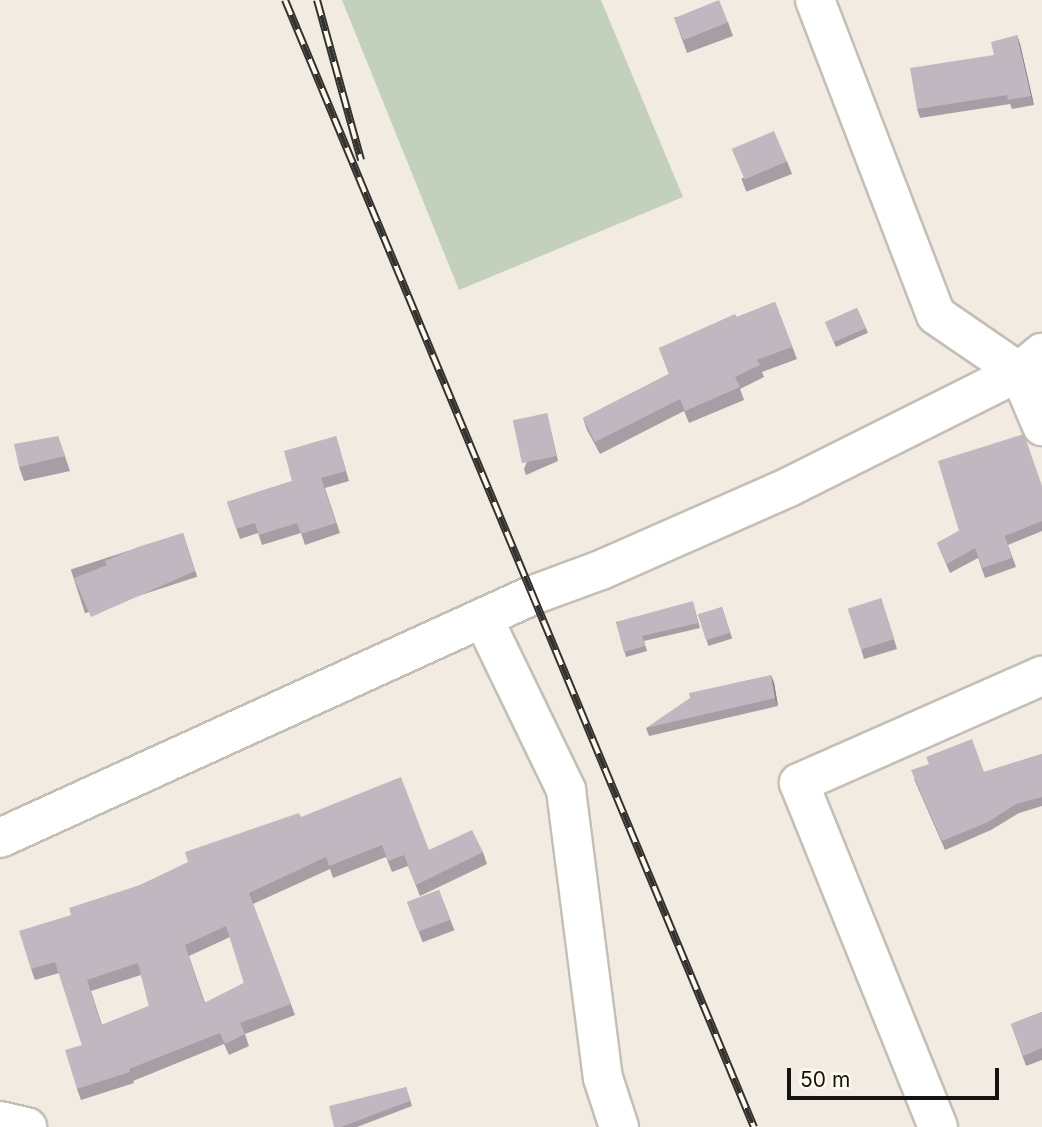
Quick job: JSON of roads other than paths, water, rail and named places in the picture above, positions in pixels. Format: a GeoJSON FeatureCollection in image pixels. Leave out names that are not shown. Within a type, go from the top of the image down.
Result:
{"type":"FeatureCollection","features":[{"type":"Feature","properties":{"kind":"street"},"geometry":{"type":"LineString","coordinates":[[815,0],[936,315],[1030,362]]}},
{"type":"Feature","properties":{"kind":"street"},"geometry":{"type":"LineString","coordinates":[[1030,362],[1042,426]]}},
{"type":"Feature","properties":{"kind":"street"},"geometry":{"type":"LineString","coordinates":[[0,838],[484,618],[789,487],[1030,362]]}},
{"type":"Feature","properties":{"kind":"street"},"geometry":{"type":"LineString","coordinates":[[484,618],[566,790],[603,1078],[619,1127]]}},
{"type":"Feature","properties":{"kind":"street"},"geometry":{"type":"LineString","coordinates":[[938,1127],[799,783],[1042,676]]}},
{"type":"Feature","properties":{"kind":"street"},"geometry":{"type":"LineString","coordinates":[[0,1121],[27,1127]]}},
{"type":"Feature","properties":{"kind":"railway"},"geometry":{"type":"LineString","coordinates":[[285,0],[754,1127]]}},
{"type":"Feature","properties":{"kind":"railway"},"geometry":{"type":"LineString","coordinates":[[317,0],[361,160]]}}]}
